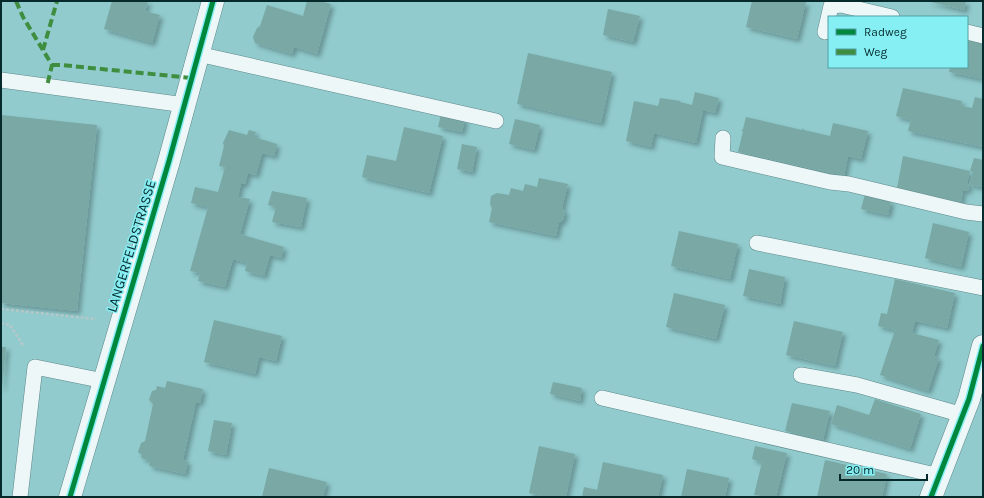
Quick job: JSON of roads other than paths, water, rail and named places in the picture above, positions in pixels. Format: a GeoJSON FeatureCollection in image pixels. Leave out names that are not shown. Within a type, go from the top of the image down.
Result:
{"type":"FeatureCollection","features":[{"type":"Feature","properties":{"kind":"street","name":"LANGERFELDSTRASSE"},"geometry":{"type":"LineString","coordinates":[[70,497],[185,105],[213,1]]}},
{"type":"Feature","properties":{"kind":"street"},"geometry":{"type":"LineString","coordinates":[[931,497],[969,399],[983,346]]}},
{"type":"Feature","properties":{"kind":"lane"},"geometry":{"type":"LineString","coordinates":[[829,16],[831,6],[841,5],[888,16]]}},
{"type":"Feature","properties":{"kind":"lane"},"geometry":{"type":"LineString","coordinates":[[825,32],[828,19]]}},
{"type":"Feature","properties":{"kind":"lane"},"geometry":{"type":"LineString","coordinates":[[968,32],[983,36]]}},
{"type":"Feature","properties":{"kind":"lane"},"geometry":{"type":"LineString","coordinates":[[198,54],[496,121]]}},
{"type":"Feature","properties":{"kind":"lane"},"geometry":{"type":"LineString","coordinates":[[1,80],[185,105]]}},
{"type":"Feature","properties":{"kind":"lane"},"geometry":{"type":"LineString","coordinates":[[723,138],[722,157],[830,182],[849,184],[966,212],[983,214]]}},
{"type":"Feature","properties":{"kind":"lane"},"geometry":{"type":"LineString","coordinates":[[756,243],[983,288]]}},
{"type":"Feature","properties":{"kind":"lane"},"geometry":{"type":"LineString","coordinates":[[20,497],[36,366],[104,381]]}},
{"type":"Feature","properties":{"kind":"lane"},"geometry":{"type":"LineString","coordinates":[[801,375],[857,385],[963,415]]}},
{"type":"Feature","properties":{"kind":"lane"},"geometry":{"type":"LineString","coordinates":[[602,398],[940,476]]}}]}
